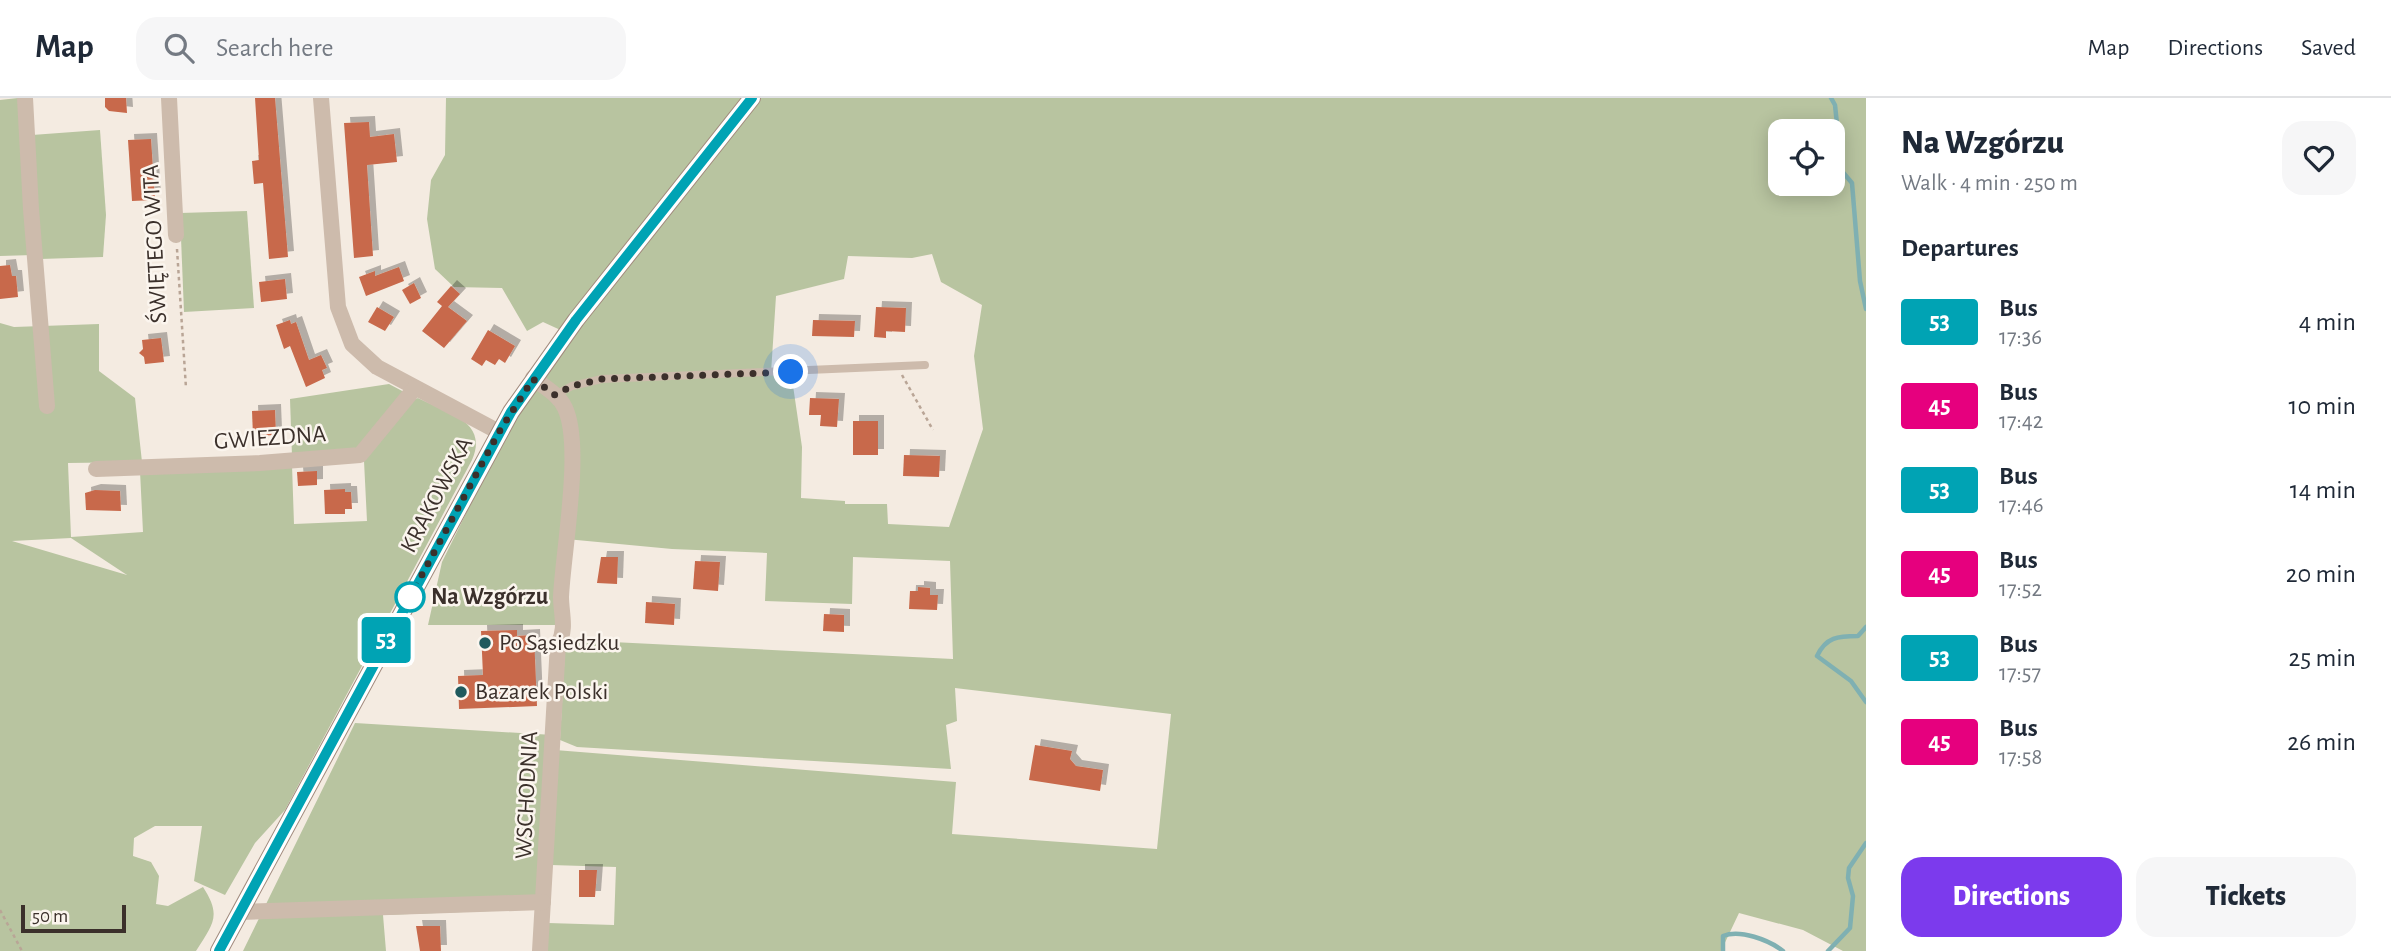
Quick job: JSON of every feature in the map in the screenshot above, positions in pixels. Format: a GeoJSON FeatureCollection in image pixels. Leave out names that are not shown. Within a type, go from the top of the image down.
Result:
{"type":"FeatureCollection","features":[{"type":"Feature","properties":{"kind":"main road","name":"KRAKOWSKA"},"geometry":{"type":"LineString","coordinates":[[219,951],[499,432],[533,379],[752,98]]}},
{"type":"Feature","properties":{"kind":"street"},"geometry":{"type":"LineString","coordinates":[[26,98],[31,209],[47,406]]}},
{"type":"Feature","properties":{"kind":"street","name":"ŚWIĘTEGO WITA"},"geometry":{"type":"LineString","coordinates":[[169,98],[176,236]]}},
{"type":"Feature","properties":{"kind":"street"},"geometry":{"type":"LineString","coordinates":[[321,98],[338,307],[345,330],[364,357],[415,388],[499,432]]}},
{"type":"Feature","properties":{"kind":"street","name":"WSCHODNIA"},"geometry":{"type":"LineString","coordinates":[[533,379],[565,406],[569,420],[570,493],[561,598],[564,634],[558,644],[540,951]]}},
{"type":"Feature","properties":{"kind":"street","name":"GWIEZDNA"},"geometry":{"type":"LineString","coordinates":[[96,469],[260,463],[360,455],[415,388]]}},
{"type":"Feature","properties":{"kind":"street"},"geometry":{"type":"LineString","coordinates":[[240,912],[543,902]]}},
{"type":"Feature","properties":{"kind":"lane"},"geometry":{"type":"LineString","coordinates":[[555,395],[572,386],[602,379],[925,365]]}},
{"type":"Feature","properties":{"kind":"path","name":"ŚWIĘTEGO WITA"},"geometry":{"type":"LineString","coordinates":[[176,236],[186,388]]}},
{"type":"Feature","properties":{"kind":"path"},"geometry":{"type":"LineString","coordinates":[[895,367],[917,397],[933,430]]}},
{"type":"Feature","properties":{"kind":"path"},"geometry":{"type":"LineString","coordinates":[[0,910],[22,951]]}},
{"type":"Feature","properties":{"kind":"green space"},"geometry":{"type":"Polygon","coordinates":[[[18,98],[33,255],[0,256],[0,100],[18,98]]]}},
{"type":"Feature","properties":{"kind":"green space"},"geometry":{"type":"Polygon","coordinates":[[[446,98],[1866,98],[1866,951],[1843,951],[1803,930],[1739,913],[1721,951],[545,951],[548,923],[614,925],[616,867],[551,865],[540,909],[383,915],[386,951],[243,951],[355,723],[553,735],[555,750],[956,782],[952,834],[1157,849],[1171,714],[955,688],[957,721],[946,725],[951,769],[577,747],[560,740],[565,649],[572,640],[953,659],[950,561],[853,557],[852,604],[765,601],[767,553],[672,549],[566,539],[555,625],[428,625],[442,562],[533,378],[567,333],[543,322],[527,331],[502,288],[454,287],[435,269],[427,219],[431,180],[445,155],[446,98]],[[932,254],[912,258],[848,256],[844,279],[776,296],[771,373],[791,372],[802,447],[801,498],[845,501],[845,504],[887,504],[888,524],[949,527],[983,429],[974,356],[982,305],[941,282],[932,254]]]}},
{"type":"Feature","properties":{"kind":"green space"},"geometry":{"type":"Polygon","coordinates":[[[100,130],[106,215],[103,257],[40,259],[32,135],[100,130]]]}},
{"type":"Feature","properties":{"kind":"green space"},"geometry":{"type":"Polygon","coordinates":[[[247,211],[254,308],[184,312],[180,213],[247,211]]]}},
{"type":"Feature","properties":{"kind":"green space"},"geometry":{"type":"Polygon","coordinates":[[[0,323],[14,327],[99,324],[99,371],[135,398],[142,462],[68,463],[71,537],[143,532],[140,471],[292,465],[294,524],[367,521],[364,461],[413,400],[418,398],[452,414],[470,427],[475,436],[476,447],[472,460],[285,810],[255,843],[225,895],[194,881],[202,826],[155,826],[134,838],[133,856],[151,862],[159,876],[156,904],[168,906],[203,887],[209,897],[214,913],[213,920],[196,951],[0,951],[0,323]],[[71,538],[12,541],[127,575],[71,538]]]}},
{"type":"Feature","properties":{"kind":"green space"},"geometry":{"type":"Polygon","coordinates":[[[389,384],[406,393],[361,449],[292,456],[290,399],[389,384]]]}},
{"type":"Feature","properties":{"kind":"building"},"geometry":{"type":"Polygon","coordinates":[[[105,98],[126,98],[127,113],[109,111],[105,107],[105,98]]]}},
{"type":"Feature","properties":{"kind":"building"},"geometry":{"type":"Polygon","coordinates":[[[255,98],[275,98],[288,257],[269,259],[263,183],[254,184],[252,161],[259,160],[255,98]]]}},
{"type":"Feature","properties":{"kind":"building"},"geometry":{"type":"Polygon","coordinates":[[[369,122],[370,137],[394,134],[397,162],[367,165],[373,256],[354,258],[344,123],[369,122]]]}},
{"type":"Feature","properties":{"kind":"building"},"geometry":{"type":"Polygon","coordinates":[[[151,139],[155,200],[132,201],[128,140],[151,139]]]}},
{"type":"Feature","properties":{"kind":"building"},"geometry":{"type":"Polygon","coordinates":[[[10,265],[12,276],[16,276],[18,297],[0,299],[0,266],[10,265]]]}},
{"type":"Feature","properties":{"kind":"building"},"geometry":{"type":"Polygon","coordinates":[[[399,267],[404,281],[366,296],[359,277],[375,271],[375,276],[399,267]]]}},
{"type":"Feature","properties":{"kind":"building"},"geometry":{"type":"Polygon","coordinates":[[[285,279],[287,299],[261,302],[259,282],[285,279]]]}},
{"type":"Feature","properties":{"kind":"building"},"geometry":{"type":"Polygon","coordinates":[[[414,283],[421,298],[410,304],[402,290],[414,283]]]}},
{"type":"Feature","properties":{"kind":"building"},"geometry":{"type":"Polygon","coordinates":[[[451,286],[460,294],[448,307],[467,321],[444,348],[422,331],[442,306],[437,302],[451,286]]]}},
{"type":"Feature","properties":{"kind":"building"},"geometry":{"type":"Polygon","coordinates":[[[377,307],[394,317],[385,331],[368,322],[377,307]]]}},
{"type":"Feature","properties":{"kind":"building"},"geometry":{"type":"Polygon","coordinates":[[[876,307],[906,308],[905,332],[886,331],[886,338],[874,337],[876,307]]]}},
{"type":"Feature","properties":{"kind":"building"},"geometry":{"type":"Polygon","coordinates":[[[290,320],[291,324],[296,322],[309,360],[321,355],[327,368],[322,370],[325,378],[306,387],[290,346],[284,349],[276,325],[290,320]]]}},
{"type":"Feature","properties":{"kind":"building"},"geometry":{"type":"Polygon","coordinates":[[[813,320],[855,321],[854,337],[812,336],[813,320]]]}},
{"type":"Feature","properties":{"kind":"building"},"geometry":{"type":"Polygon","coordinates":[[[488,330],[515,346],[505,363],[499,359],[495,365],[486,360],[482,366],[471,359],[488,330]]]}},
{"type":"Feature","properties":{"kind":"building"},"geometry":{"type":"Polygon","coordinates":[[[161,338],[164,362],[145,364],[144,357],[139,353],[143,349],[142,340],[161,338]]]}},
{"type":"Feature","properties":{"kind":"building"},"geometry":{"type":"Polygon","coordinates":[[[810,398],[839,399],[837,427],[820,426],[821,415],[809,415],[810,398]]]}},
{"type":"Feature","properties":{"kind":"building"},"geometry":{"type":"Polygon","coordinates":[[[275,410],[276,435],[253,436],[252,411],[275,410]]]}},
{"type":"Feature","properties":{"kind":"building"},"geometry":{"type":"Polygon","coordinates":[[[853,421],[878,421],[878,455],[853,455],[853,421]]]}},
{"type":"Feature","properties":{"kind":"building"},"geometry":{"type":"Polygon","coordinates":[[[904,455],[940,456],[939,477],[903,476],[904,455]]]}},
{"type":"Feature","properties":{"kind":"building"},"geometry":{"type":"Polygon","coordinates":[[[317,471],[317,485],[298,486],[297,472],[317,471]]]}},
{"type":"Feature","properties":{"kind":"building"},"geometry":{"type":"Polygon","coordinates":[[[345,489],[345,492],[351,492],[352,509],[345,509],[345,514],[325,514],[324,490],[345,489]]]}},
{"type":"Feature","properties":{"kind":"building"},"geometry":{"type":"Polygon","coordinates":[[[95,490],[120,491],[121,511],[86,510],[85,493],[95,490]]]}},
{"type":"Feature","properties":{"kind":"building"},"geometry":{"type":"Polygon","coordinates":[[[601,557],[618,557],[617,584],[597,583],[601,557]]]}},
{"type":"Feature","properties":{"kind":"building"},"geometry":{"type":"Polygon","coordinates":[[[695,561],[720,562],[718,591],[693,589],[695,561]]]}},
{"type":"Feature","properties":{"kind":"building"},"geometry":{"type":"Polygon","coordinates":[[[918,587],[930,588],[930,595],[938,595],[937,610],[909,609],[910,591],[918,591],[918,587]]]}},
{"type":"Feature","properties":{"kind":"building"},"geometry":{"type":"Polygon","coordinates":[[[646,602],[675,604],[674,625],[645,623],[646,602]]]}},
{"type":"Feature","properties":{"kind":"building"},"geometry":{"type":"Polygon","coordinates":[[[824,614],[844,615],[844,632],[823,631],[824,614]]]}},
{"type":"Feature","properties":{"kind":"building"},"geometry":{"type":"Polygon","coordinates":[[[517,630],[517,636],[534,635],[537,706],[459,709],[458,676],[483,675],[481,631],[517,630]]]}},
{"type":"Feature","properties":{"kind":"building"},"geometry":{"type":"Polygon","coordinates":[[[1035,745],[1072,751],[1070,759],[1076,766],[1103,770],[1100,791],[1029,780],[1035,745]]]}},
{"type":"Feature","properties":{"kind":"building"},"geometry":{"type":"Polygon","coordinates":[[[579,870],[597,870],[595,897],[579,897],[579,870]]]}},
{"type":"Feature","properties":{"kind":"building"},"geometry":{"type":"Polygon","coordinates":[[[416,926],[440,926],[441,951],[420,951],[416,926]]]}},
{"type":"Feature","properties":{"kind":"waterway"},"geometry":{"type":"LineString","coordinates":[[1831,98],[1835,105],[1836,119]]}},
{"type":"Feature","properties":{"kind":"waterway"},"geometry":{"type":"LineString","coordinates":[[1845,175],[1852,183],[1860,281],[1866,309]]}},
{"type":"Feature","properties":{"kind":"waterway"},"geometry":{"type":"LineString","coordinates":[[1866,627],[1858,636],[1839,637],[1829,641],[1817,656],[1851,681],[1866,702]]}},
{"type":"Feature","properties":{"kind":"waterway"},"geometry":{"type":"LineString","coordinates":[[1828,951],[1850,928],[1853,896],[1848,878],[1849,868],[1866,843]]}},
{"type":"Feature","properties":{"kind":"waterway"},"geometry":{"type":"LineString","coordinates":[[1723,951],[1723,936],[1730,934],[1762,940],[1783,951]]}},
{"type":"Feature","properties":{"kind":"bus line","name":"53"},"geometry":{"type":"LineString","coordinates":[[219,951],[511,412],[576,320],[752,98]]}},
{"type":"Feature","properties":{"kind":"place","name":"Na Wzgórzu"},"geometry":{"type":"Point","coordinates":[410,597]}},
{"type":"Feature","properties":{"kind":"place","name":"Po Sąsiedzku"},"geometry":{"type":"Point","coordinates":[485,643]}},
{"type":"Feature","properties":{"kind":"place","name":"Bazarek Polski"},"geometry":{"type":"Point","coordinates":[461,692]}},
{"type":"Feature","properties":{"kind":"route"},"geometry":{"type":"LineString","coordinates":[[410,597],[499,432],[533,379],[555,395],[572,386],[602,379],[791,372]]}}]}
